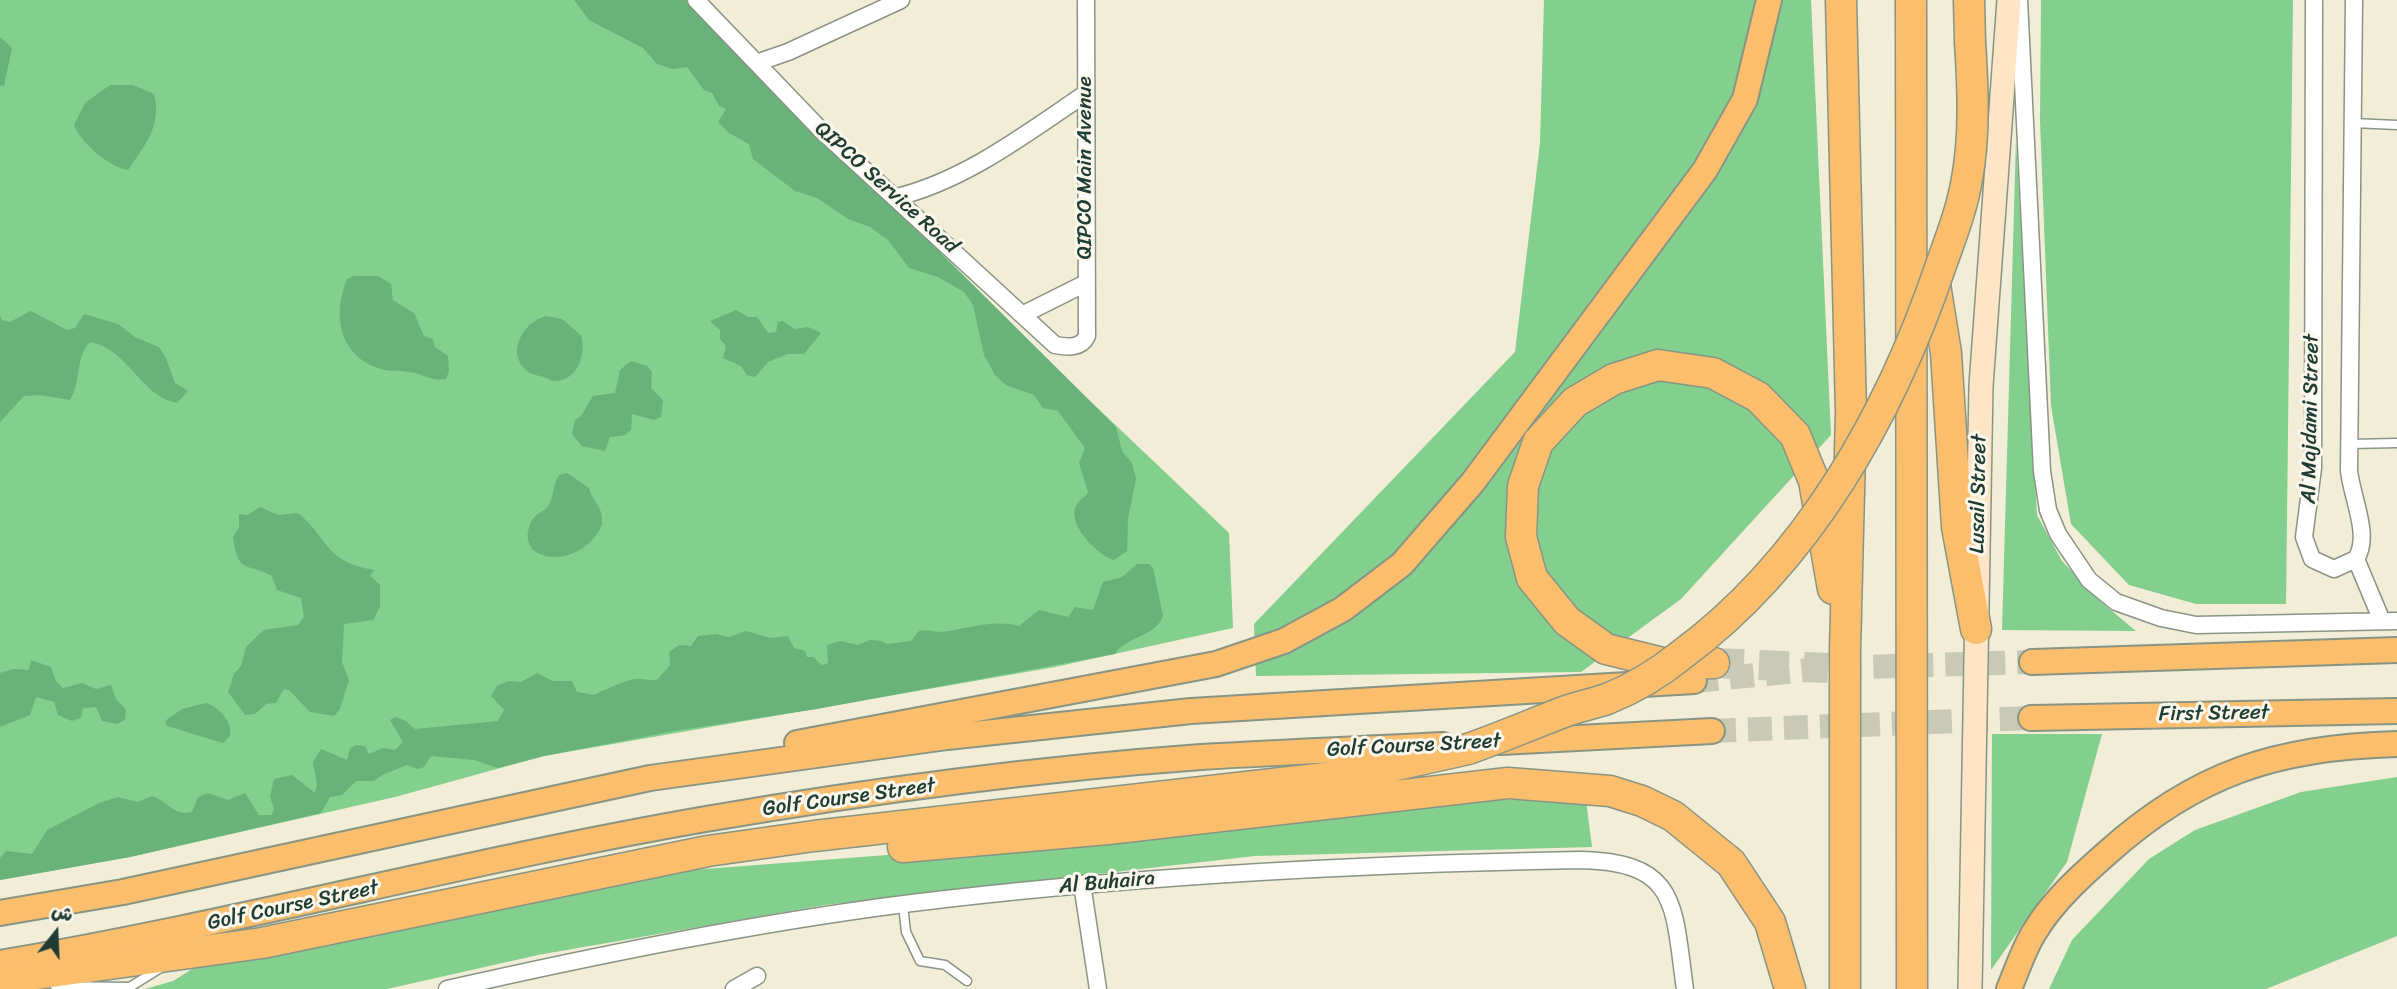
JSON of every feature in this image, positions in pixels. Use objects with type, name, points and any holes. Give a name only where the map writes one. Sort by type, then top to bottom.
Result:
[{"type":"highway","points":[[1841,0],[1851,412],[1845,651],[1845,989]]},
{"type":"highway","points":[[1911,0],[1913,989]]},
{"type":"highway","points":[[0,979],[274,940],[544,882],[708,851],[814,836],[1352,775],[1468,749],[1608,698],[1643,681],[1679,657],[1737,606],[1801,538],[1834,489],[1911,349],[1957,219],[1967,180],[1972,76],[1968,14]]},
{"type":"highway","points":[[1913,143],[1945,353],[1957,527],[1976,629]]},
{"type":"highway","points":[[1704,672],[1606,649],[1567,621],[1532,578],[1521,537],[1523,486],[1538,442],[1575,402],[1614,379],[1658,365],[1713,373],[1758,397],[1795,435],[1814,481],[1845,651]]},
{"type":"highway","points":[[708,851],[736,858],[885,848],[1108,829],[1508,783],[1584,787],[1642,801],[1673,816],[1731,863],[1770,922],[1790,989]]},
{"type":"main road","points":[[0,913],[137,889],[650,778],[839,733],[1216,664],[1284,641],[1343,609],[1402,564],[1473,482],[1705,170],[1745,99],[1769,0]]},
{"type":"main road","points":[[2032,662],[2397,650]]},
{"type":"main road","points":[[650,778],[947,737],[1191,711],[1704,672]]},
{"type":"main road","name":"First Street","points":[[2031,718],[2397,711]]},
{"type":"main road","name":"Golf Course Street","points":[[0,963],[124,942],[631,834],[940,784],[1200,757],[1712,731]]},
{"type":"main road","points":[[2009,989],[2035,931],[2055,905],[2082,874],[2168,803],[2255,763],[2325,748],[2397,744]]},
{"type":"street","name":"QIPCO Service Road","points":[[696,0],[759,62],[820,129],[1024,314]]},
{"type":"street","points":[[759,62],[798,48],[901,0]]},
{"type":"street","name":"QIPCO Main Avenue","points":[[1024,314],[1055,345],[1070,346],[1082,343],[1087,336],[1086,0]]},
{"type":"street","name":"Lusail Street","points":[[1970,989],[1981,386],[2009,0]]},
{"type":"street","points":[[2019,0],[2042,471],[2048,510],[2070,556],[2089,580],[2116,602],[2161,618],[2196,625],[2389,621],[2356,559]]},
{"type":"street","name":"Al Majdami Street","points":[[2314,0],[2313,468],[2304,537],[2307,552],[2318,564],[2342,567],[2356,559],[2364,536],[2350,485],[2354,0]]},
{"type":"street","points":[[897,197],[923,191],[1004,149],[1085,94]]},
{"type":"street","points":[[1024,314],[1086,284]]},
{"type":"street","name":"Al Buhaira","points":[[447,989],[511,982],[664,943],[903,905],[1082,884],[1330,867],[1611,861],[1637,867],[1661,886],[1676,928],[1685,989]]},
{"type":"street","points":[[1082,884],[1098,989]]},
{"type":"street","points":[[734,989],[757,976]]},
{"type":"lane","points":[[2353,123],[2397,125]]},
{"type":"lane","points":[[2350,444],[2397,443]]},
{"type":"lane","points":[[903,905],[906,932],[920,961],[945,965],[967,981]]},
{"type":"lane","points":[[42,988],[130,987],[152,976],[177,954]]},
{"type":"green space","points":[[0,0],[686,0],[1085,396],[1229,533],[1233,628],[1055,667],[544,756],[395,797],[130,857],[0,880]]},
{"type":"green space","points":[[574,0],[686,0],[1116,427],[1122,451],[1132,463],[1136,479],[1128,518],[1127,551],[1114,560],[1107,557],[1092,546],[1079,529],[1074,512],[1077,504],[1088,492],[1079,463],[1085,448],[1058,411],[1043,408],[1034,395],[1006,385],[995,375],[984,355],[973,305],[964,292],[938,277],[909,268],[889,241],[870,227],[848,219],[817,198],[795,191],[753,159],[749,144],[729,133],[718,122],[726,109],[719,106],[712,93],[704,90],[687,67],[673,69],[657,64],[643,48],[589,20]]},
{"type":"green space","points":[[1544,0],[1811,0],[1831,435],[1681,599],[1581,672],[1256,676],[1254,624],[1515,352],[1540,143]]},
{"type":"green space","points":[[2041,0],[2293,0],[2286,604],[2196,604],[2129,585],[2071,524],[2051,406],[2040,121]]},
{"type":"green space","points":[[0,37],[12,48],[4,86],[0,85]]},
{"type":"green space","points":[[110,85],[133,85],[154,94],[154,126],[128,170],[113,165],[96,153],[82,139],[74,125],[85,103]]},
{"type":"green space","points":[[2016,140],[2037,515],[2062,561],[2101,602],[2136,631],[2002,630]]},
{"type":"green space","points":[[354,276],[378,276],[391,284],[393,300],[414,313],[424,336],[433,339],[435,347],[448,356],[449,371],[446,379],[381,369],[356,355],[348,345],[340,320],[342,293],[347,279]]},
{"type":"green space","points":[[736,310],[748,317],[757,317],[768,333],[776,332],[778,322],[783,321],[794,329],[808,327],[821,333],[804,354],[788,354],[768,362],[755,377],[747,375],[741,366],[723,358],[726,346],[720,339],[720,330],[710,321]]},
{"type":"green space","points":[[31,311],[67,330],[75,328],[84,314],[118,324],[135,337],[159,347],[175,383],[188,391],[177,403],[164,399],[153,392],[115,354],[91,342],[80,360],[74,393],[70,400],[40,395],[24,396],[0,422],[0,315],[2,320],[10,322]]},
{"type":"green space","points":[[546,316],[562,319],[581,335],[581,359],[568,378],[552,381],[530,373],[517,356],[517,347],[524,331]]},
{"type":"green space","points":[[631,361],[647,366],[652,372],[651,388],[663,400],[661,417],[654,420],[632,414],[631,430],[625,435],[610,437],[605,451],[582,446],[572,434],[575,420],[581,416],[593,396],[615,393],[620,370]]},
{"type":"green space","points":[[567,473],[589,488],[600,509],[602,524],[593,539],[580,550],[565,556],[539,554],[531,546],[528,535],[532,520],[548,506],[559,475]]},
{"type":"green space","points":[[260,507],[278,515],[298,513],[336,555],[358,566],[374,570],[370,576],[380,585],[380,607],[373,620],[344,624],[342,662],[349,680],[340,709],[334,716],[310,712],[289,690],[284,689],[276,703],[266,704],[255,714],[245,715],[228,692],[234,674],[241,666],[246,647],[264,630],[298,625],[304,617],[301,598],[277,590],[272,576],[245,566],[238,558],[233,537],[239,528],[239,514],[248,515]]},
{"type":"green space","points":[[1137,564],[1149,564],[1153,568],[1163,616],[1148,633],[1126,643],[1115,654],[817,709],[674,731],[544,756],[498,768],[474,760],[431,756],[424,767],[418,769],[407,765],[374,781],[356,781],[342,795],[330,797],[321,813],[130,857],[0,880],[0,858],[6,851],[32,854],[47,830],[99,803],[118,797],[138,802],[152,796],[185,813],[192,812],[198,797],[208,793],[228,800],[245,793],[259,815],[272,815],[274,809],[270,797],[274,779],[292,775],[315,793],[317,784],[313,762],[321,749],[347,760],[350,748],[356,745],[365,746],[369,754],[383,748],[395,750],[403,742],[390,720],[395,717],[406,721],[415,729],[498,721],[504,710],[491,696],[497,686],[509,681],[521,682],[537,673],[553,681],[572,681],[577,692],[594,695],[632,680],[658,679],[670,665],[669,652],[679,645],[691,646],[698,636],[716,634],[729,637],[746,631],[770,638],[788,636],[794,648],[805,651],[807,657],[813,657],[822,665],[828,663],[827,645],[840,641],[858,645],[870,640],[887,644],[911,641],[922,630],[941,632],[1000,624],[1019,626],[1039,610],[1068,617],[1075,607],[1093,610],[1103,582],[1122,577]]},
{"type":"green space","points":[[31,660],[51,667],[56,681],[63,688],[82,683],[96,689],[111,685],[116,699],[126,710],[125,720],[117,724],[102,721],[96,707],[83,708],[81,718],[72,721],[58,715],[54,702],[36,697],[30,715],[0,727],[0,673],[13,669],[29,670]]},
{"type":"green space","points":[[206,703],[227,720],[230,736],[223,743],[167,726],[165,721],[182,709]]},
{"type":"green space","points":[[1992,734],[2102,734],[2067,862],[1991,970]]},
{"type":"green space","points":[[2397,777],[2397,936],[2266,989],[2049,989],[2072,940],[2149,859],[2195,830],[2301,792]]},
{"type":"green space","points":[[1442,800],[1586,800],[1592,847],[1255,856],[825,905],[538,955],[387,989],[145,989],[173,981],[200,964],[559,888],[692,870],[965,849]]},
{"type":"tunnel","points":[[1694,681],[1828,668],[2032,662]]},
{"type":"tunnel","points":[[1714,663],[1828,668]]},
{"type":"tunnel","points":[[1712,731],[2031,718]]}]
